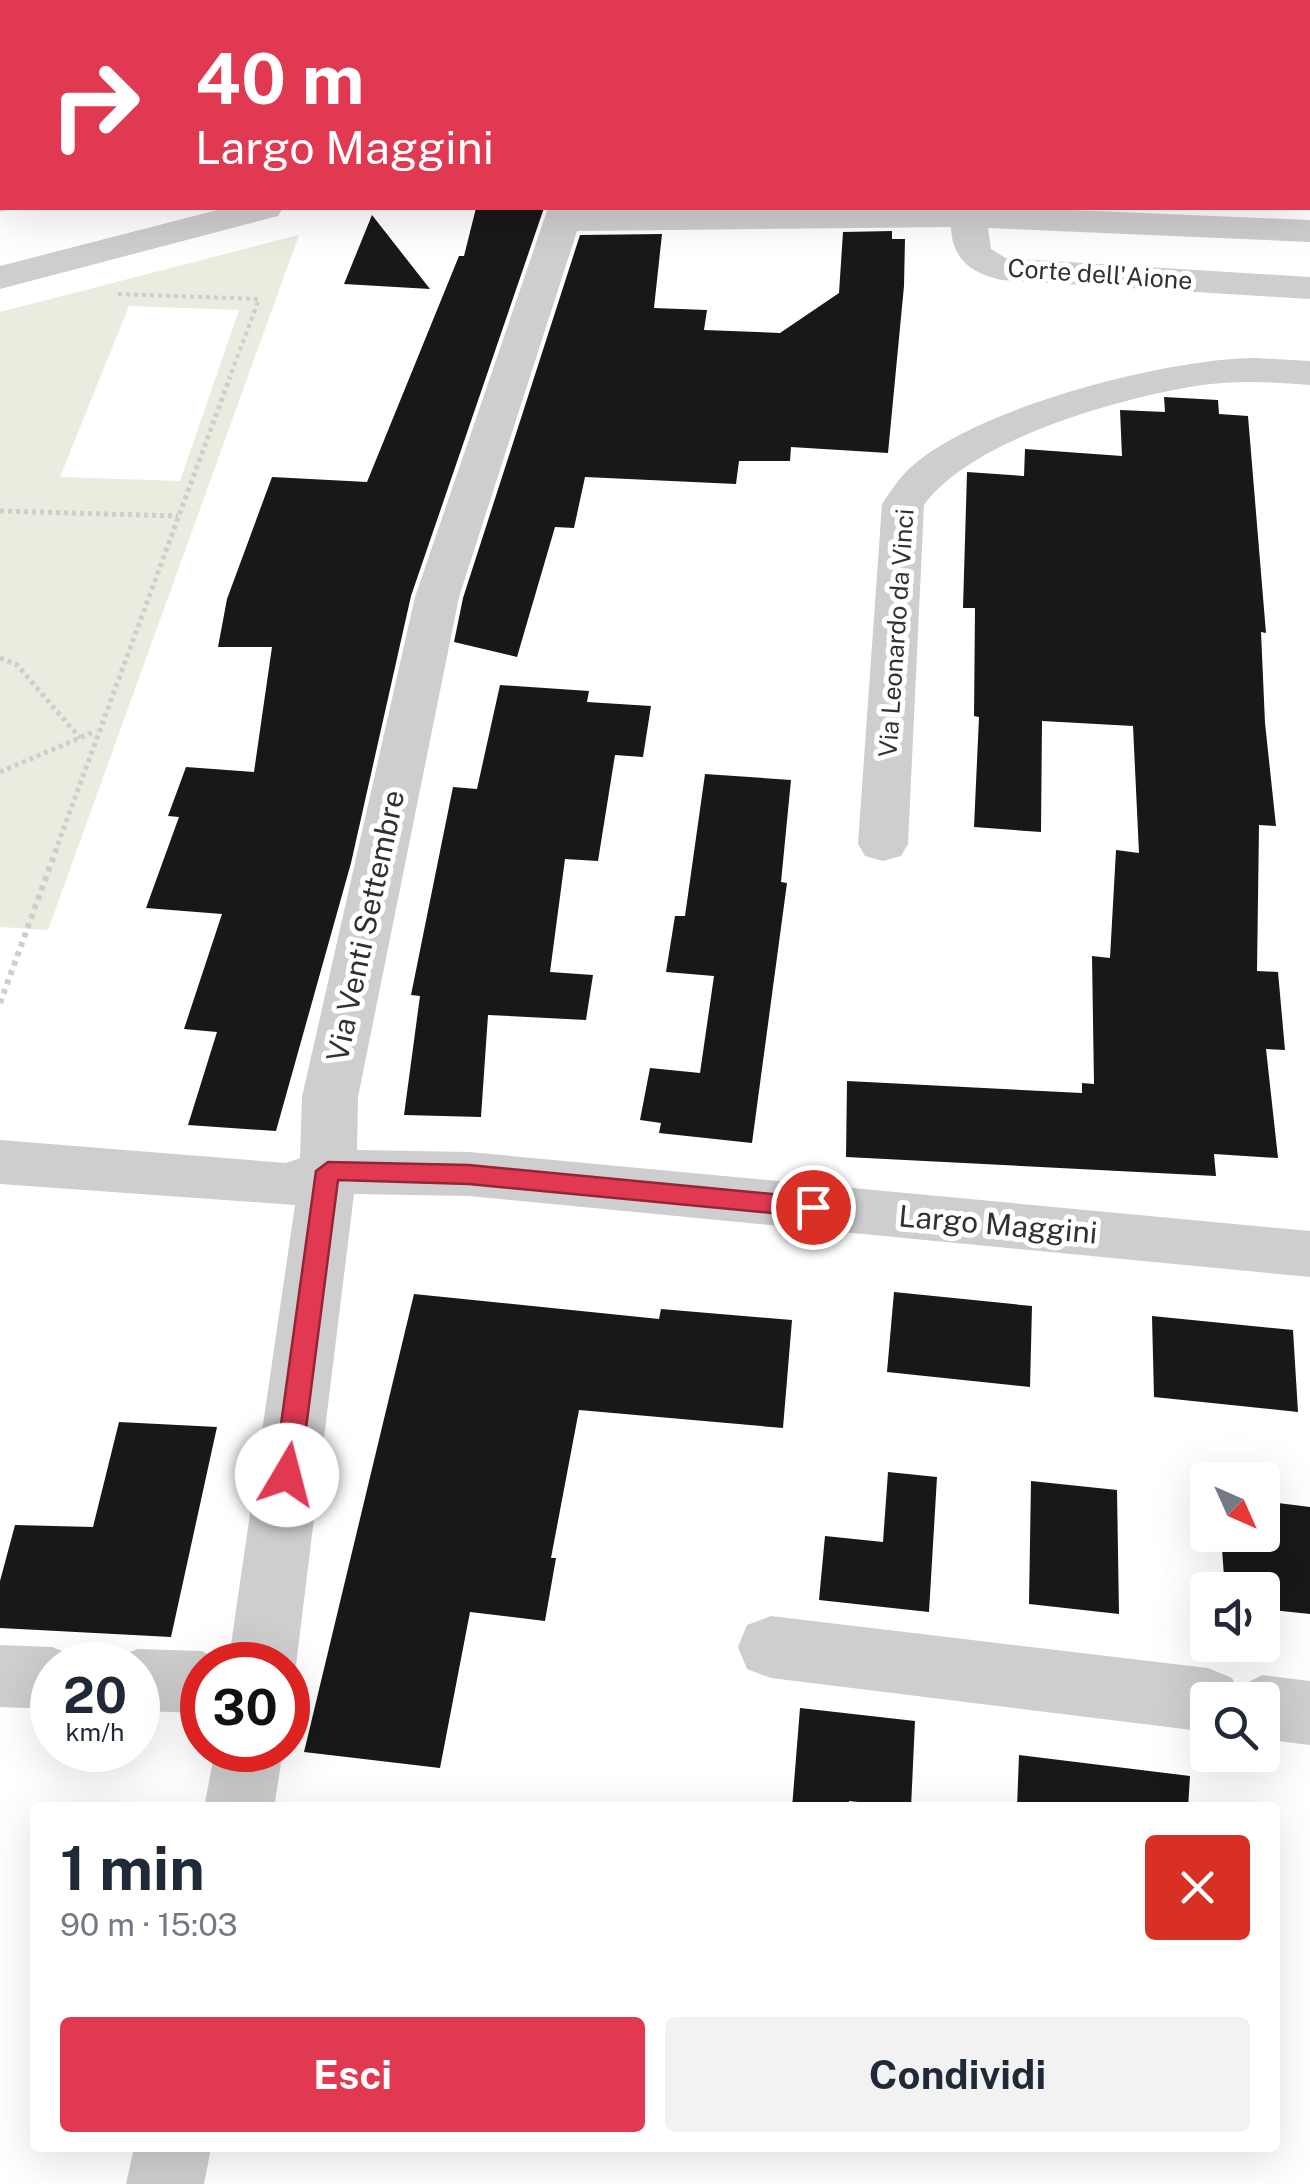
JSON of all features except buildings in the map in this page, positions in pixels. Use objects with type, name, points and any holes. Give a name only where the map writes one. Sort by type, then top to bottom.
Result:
[{"type":"street","points":[[0,278],[258,210]]},
{"type":"street","points":[[564,214],[970,216]]},
{"type":"street","name":"Via Venti Settembre","points":[[265,1642],[328,1171],[330,1098],[423,648],[564,214]]},
{"type":"street","name":"Corte dell'Aione","points":[[1310,231],[970,216],[968,244],[972,253],[1000,269],[1310,288]]},
{"type":"street","name":"Via Leonardo da Vinci","points":[[882,844],[903,504],[917,480],[939,462],[996,436],[1133,388],[1224,370],[1310,372]]},
{"type":"street","name":"Largo Maggini","points":[[0,1162],[287,1185],[328,1171],[469,1174],[1310,1254]]},
{"type":"street","points":[[771,1648],[1190,1698]]},
{"type":"street","points":[[0,1676],[30,1677]]},
{"type":"street","points":[[1280,1709],[1310,1712]]},
{"type":"street","points":[[240,1802],[245,1772]]},
{"type":"street","points":[[165,2184],[172,2152]]},
{"type":"path","points":[[0,1003],[97,731],[259,300],[114,294]]},
{"type":"path","points":[[0,511],[178,516]]},
{"type":"path","points":[[0,658],[17,665],[80,738]]},
{"type":"path","points":[[0,772],[97,731]]},
{"type":"shaded area","points":[[299,235],[48,930],[0,927],[0,312]],"holes":[[[129,306],[239,310],[180,481],[60,477]]]},
{"type":"route","points":[[287,1475],[328,1171],[372,1168],[469,1174],[813,1207]]}]
